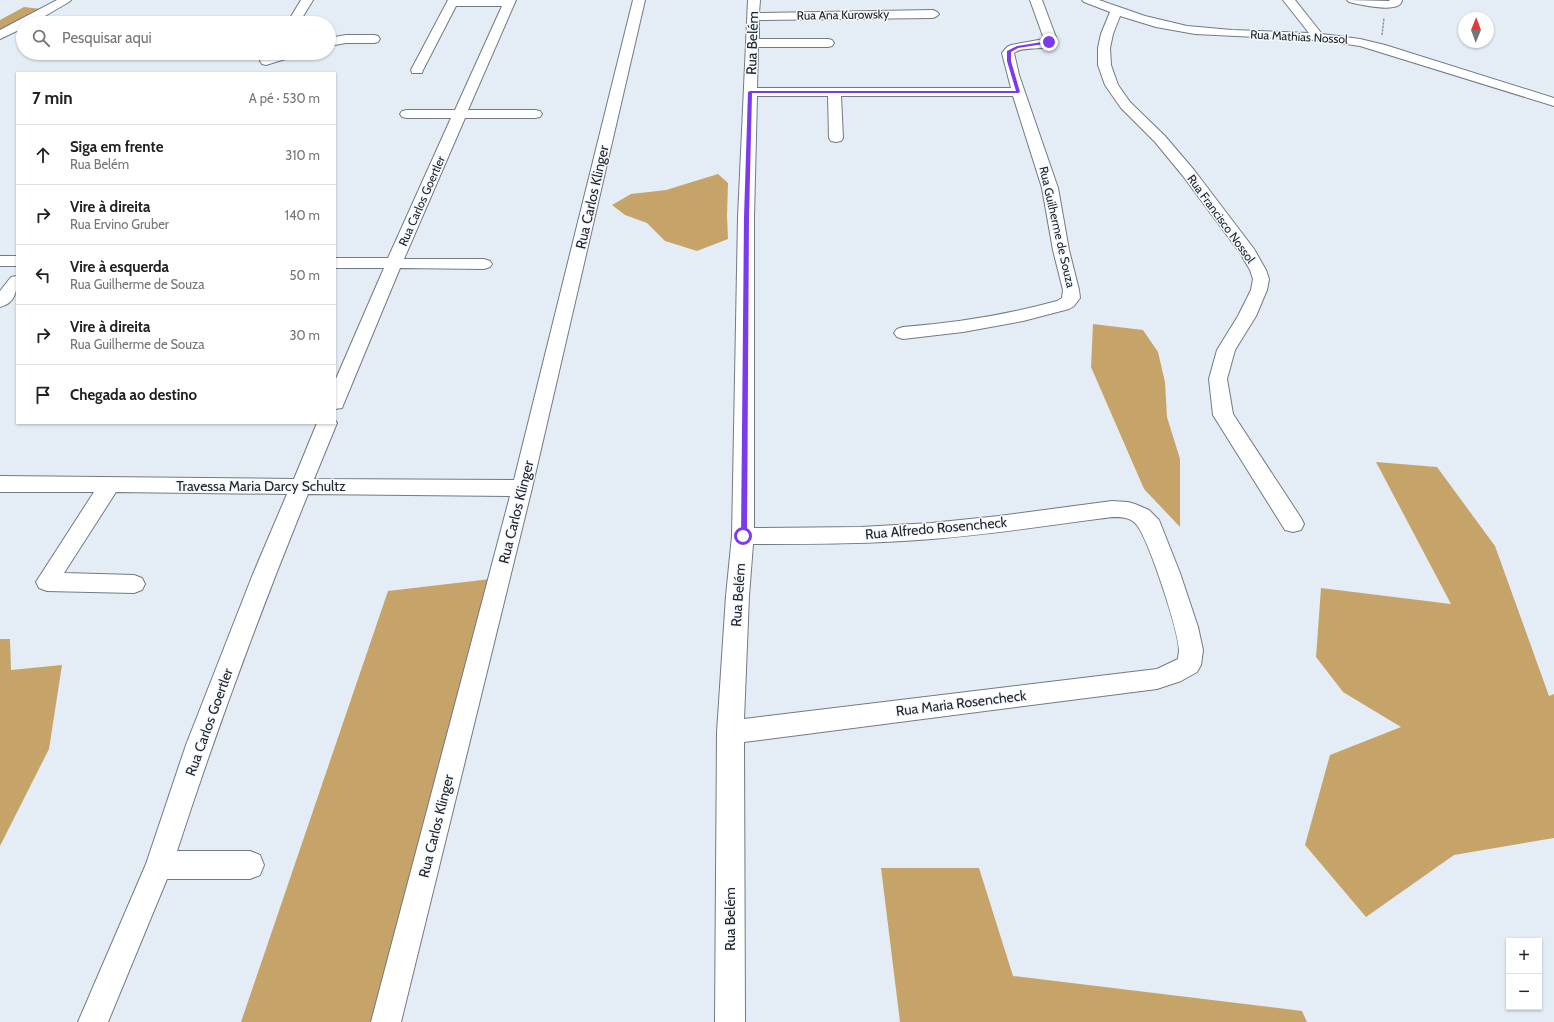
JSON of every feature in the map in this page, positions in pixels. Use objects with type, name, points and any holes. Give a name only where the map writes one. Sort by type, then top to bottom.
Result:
[{"type":"street","points":[[36,16],[65,0]]},
{"type":"street","points":[[297,16],[307,0]]},
{"type":"street","name":"Rua Carlos Klinger","points":[[386,1022],[522,488],[638,0]]},
{"type":"street","name":"Rua Guilherme de Souza","points":[[903,333],[946,330],[985,324],[1063,305],[1071,298],[1071,290],[1061,250],[1050,188],[1009,61],[1009,51],[1017,47],[1044,44],[1051,40],[1036,0]]},
{"type":"street","points":[[1289,0],[1318,36]]},
{"type":"street","points":[[1353,0],[1385,5],[1394,5],[1396,0]]},
{"type":"street","points":[[417,70],[453,2],[510,1]]},
{"type":"street","name":"Rua Carlos Goertler","points":[[336,401],[394,263],[510,1]]},
{"type":"street","name":"Rua Mathias Nossol","points":[[1093,1],[1117,11],[1153,22],[1204,31],[1318,36],[1353,40],[1554,102]]},
{"type":"street","name":"Rua Ana Kurowsky","points":[[753,8],[932,14]]},
{"type":"street","name":"Rua Belém","points":[[730,1022],[730,732],[738,581],[743,536],[746,217],[753,8]]},
{"type":"street","name":"Rua Francisco Nossol","points":[[1117,11],[1108,28],[1103,45],[1105,66],[1110,84],[1123,102],[1168,148],[1248,252],[1258,270],[1260,279],[1259,290],[1248,316],[1226,350],[1218,379],[1223,415],[1293,524]]},
{"type":"street","points":[[0,35],[16,27]]},
{"type":"street","points":[[336,41],[346,39],[374,39]]},
{"type":"street","points":[[752,43],[828,43]]},
{"type":"street","points":[[259,72],[267,60]]},
{"type":"street","points":[[750,92],[1018,92]]},
{"type":"street","points":[[834,92],[836,138]]},
{"type":"street","points":[[407,114],[535,114]]},
{"type":"street","points":[[0,261],[16,261]]},
{"type":"street","points":[[336,263],[484,264]]},
{"type":"street","points":[[0,302],[16,282]]},
{"type":"street","name":"Rua Carlos Goertler","points":[[93,1022],[159,865],[199,745],[264,574],[327,424]]},
{"type":"street","name":"Travessa Maria Darcy Schultz","points":[[0,484],[522,488]]},
{"type":"street","points":[[110,485],[47,582],[134,584]]},
{"type":"street","name":"Rua Alfredo Rosencheck","points":[[743,536],[833,536],[932,531],[991,525],[1112,509],[1128,510],[1142,516],[1151,526],[1186,627],[1191,650],[1189,665]]},
{"type":"street","name":"Rua Maria Rosencheck","points":[[730,732],[1157,679],[1173,674],[1189,665]]},
{"type":"street","points":[[159,865],[250,865]]},
{"type":"path","points":[[1381,48],[1385,5]]},
{"type":"shaded area","points":[[24,7],[50,10],[38,16],[16,16],[16,27],[0,35],[0,20]]},
{"type":"shaded area","points":[[718,174],[728,183],[728,239],[697,251],[665,241],[647,223],[625,215],[612,205],[631,194],[666,190]]},
{"type":"shaded area","points":[[1093,324],[1143,330],[1158,352],[1165,382],[1167,417],[1180,459],[1180,527],[1144,489],[1091,367]]},
{"type":"shaded area","points":[[1376,462],[1437,467],[1495,546],[1549,696],[1554,694],[1554,838],[1454,855],[1366,917],[1305,845],[1330,755],[1401,727],[1343,692],[1316,657],[1321,588],[1451,604]]},
{"type":"shaded area","points":[[499,578],[386,1022],[241,1022],[388,591]]},
{"type":"shaded area","points":[[0,639],[10,639],[11,670],[62,665],[49,749],[0,846]]},
{"type":"shaded area","points":[[881,868],[979,868],[1013,976],[1302,1011],[1307,1022],[900,1022]]},
{"type":"route","points":[[743,536],[746,217],[750,92],[1018,92],[1009,61],[1009,51],[1017,47],[1044,44],[1049,42]]}]
